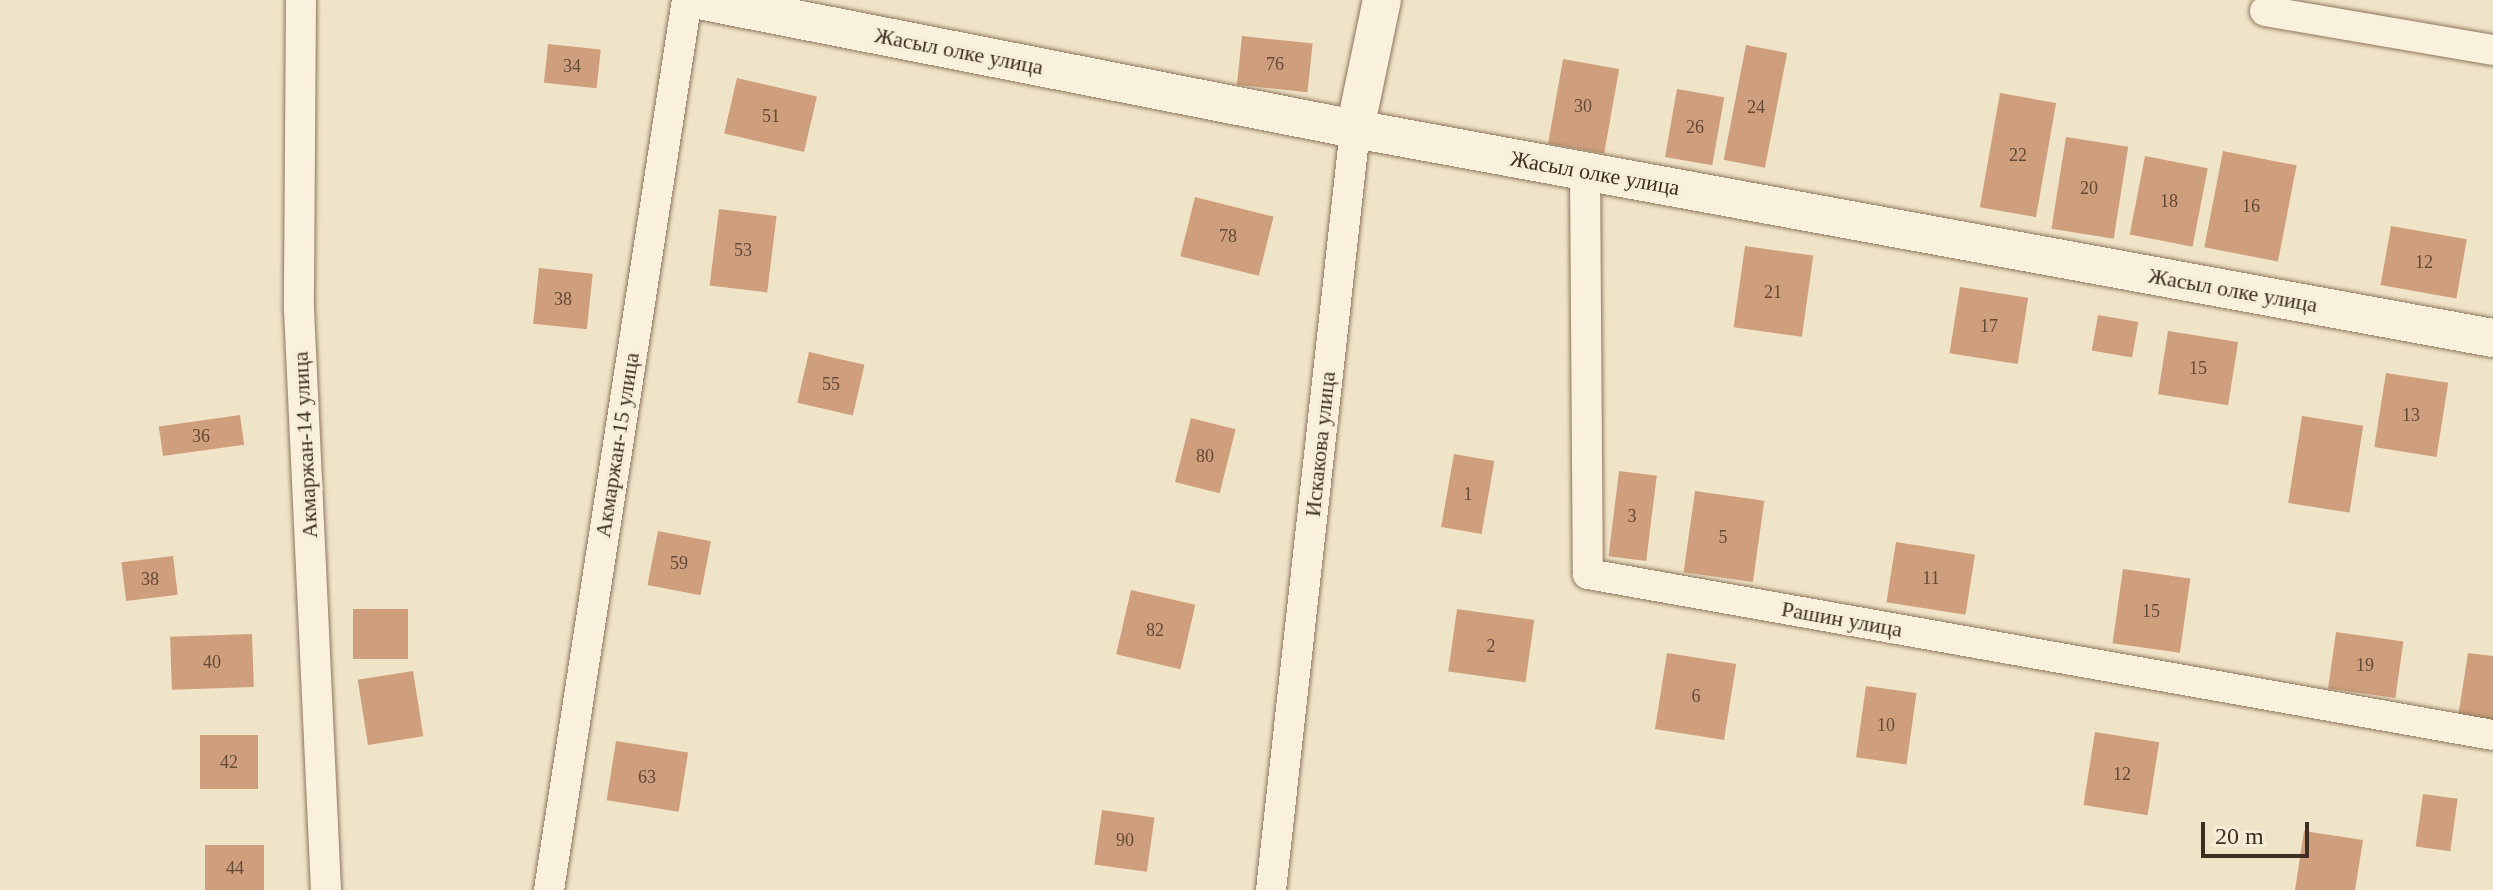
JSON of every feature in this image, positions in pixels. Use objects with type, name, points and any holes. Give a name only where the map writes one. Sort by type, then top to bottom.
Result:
[{"type":"street","name":"Акмаржан-14 улица","points":[[301,0],[299,309],[326,890]]},
{"type":"street","name":"Акмаржан-15 улица","points":[[549,890],[687,0]]},
{"type":"street","name":"Жасыл олке улица","points":[[699,0],[1355,129],[2493,338]]},
{"type":"street","name":"Искакова улица","points":[[1271,890],[1355,129],[1382,0]]},
{"type":"street","points":[[2265,11],[2493,50]]},
{"type":"street","name":"Рашин улица","points":[[1585,171],[1588,574],[2493,735]]},
{"type":"building","points":[[1242,36],[1313,43],[1307,92],[1237,85]]},
{"type":"building","points":[[548,44],[601,50],[597,88],[544,83]]},
{"type":"building","points":[[1746,45],[1787,53],[1765,168],[1724,160]]},
{"type":"building","points":[[1563,59],[1619,69],[1604,154],[1548,144]]},
{"type":"building","points":[[737,78],[817,96],[804,152],[724,134]]},
{"type":"building","points":[[1677,89],[1724,97],[1712,165],[1665,157]]},
{"type":"building","points":[[2000,93],[2056,103],[2036,217],[1980,207]]},
{"type":"building","points":[[2066,137],[2128,147],[2114,239],[2051,229]]},
{"type":"building","points":[[2223,151],[2297,165],[2278,262],[2204,247]]},
{"type":"building","points":[[2145,156],[2208,168],[2193,247],[2130,235]]},
{"type":"building","points":[[1195,197],[1274,217],[1259,276],[1180,256]]},
{"type":"building","points":[[719,209],[777,216],[767,292],[710,285]]},
{"type":"building","points":[[2391,226],[2467,239],[2456,298],[2381,285]]},
{"type":"building","points":[[1745,246],[1813,256],[1802,337],[1734,327]]},
{"type":"building","points":[[539,268],[593,274],[587,329],[533,324]]},
{"type":"building","points":[[1960,287],[2028,298],[2018,364],[1950,353]]},
{"type":"building","points":[[2098,315],[2138,322],[2132,358],[2092,350]]},
{"type":"building","points":[[2168,331],[2238,342],[2228,405],[2158,394]]},
{"type":"building","points":[[809,352],[865,365],[853,415],[797,403]]},
{"type":"building","points":[[2386,373],[2448,383],[2436,457],[2374,447]]},
{"type":"building","points":[[240,415],[244,445],[163,456],[159,426]]},
{"type":"building","points":[[2302,416],[2363,426],[2349,513],[2288,503]]},
{"type":"building","points":[[1191,418],[1236,429],[1220,493],[1175,482]]},
{"type":"building","points":[[1454,454],[1494,461],[1482,534],[1441,527]]},
{"type":"building","points":[[1619,471],[1657,476],[1646,561],[1609,556]]},
{"type":"building","points":[[1695,491],[1764,501],[1753,582],[1684,572]]},
{"type":"building","points":[[658,531],[711,541],[701,595],[648,585]]},
{"type":"building","points":[[1896,542],[1975,555],[1965,615],[1886,602]]},
{"type":"building","points":[[173,556],[178,595],[126,601],[121,562]]},
{"type":"building","points":[[2123,569],[2190,578],[2180,653],[2113,643]]},
{"type":"building","points":[[1131,590],[1195,605],[1180,669],[1116,654]]},
{"type":"building","points":[[353,609],[408,609],[408,659],[353,659]]},
{"type":"building","points":[[1457,609],[1534,620],[1525,682],[1448,671]]},
{"type":"building","points":[[2336,632],[2403,641],[2395,698],[2328,688]]},
{"type":"building","points":[[252,634],[254,687],[172,690],[170,637]]},
{"type":"building","points":[[1667,653],[1736,664],[1724,740],[1655,729]]},
{"type":"building","points":[[2468,653],[2493,656],[2493,722],[2458,717]]},
{"type":"building","points":[[413,671],[423,736],[368,745],[358,680]]},
{"type":"building","points":[[1866,686],[1917,693],[1906,764],[1856,757]]},
{"type":"building","points":[[2095,732],[2159,742],[2148,815],[2083,805]]},
{"type":"building","points":[[200,735],[258,735],[258,789],[200,789]]},
{"type":"building","points":[[616,741],[688,752],[679,812],[607,800]]},
{"type":"building","points":[[2423,794],[2458,799],[2450,851],[2416,846]]},
{"type":"building","points":[[1102,810],[1154,817],[1147,872],[1094,864]]},
{"type":"building","points":[[2304,831],[2363,840],[2355,890],[2295,890]]},
{"type":"building","points":[[205,845],[264,845],[264,890],[205,890]]}]
